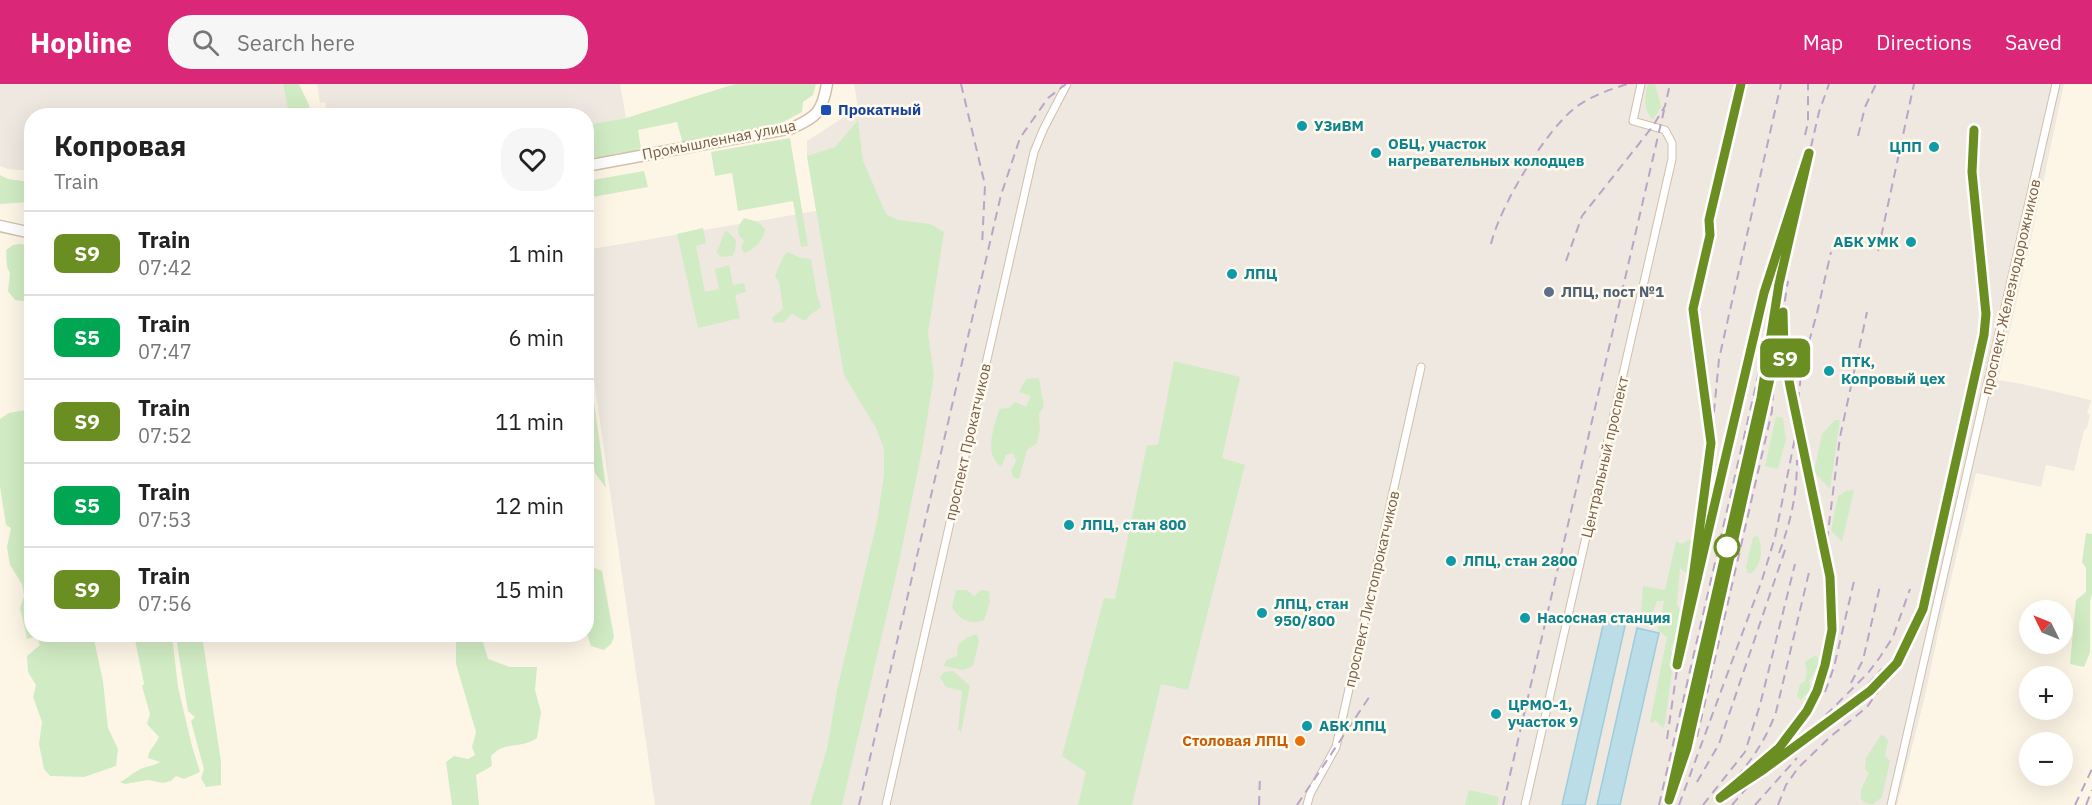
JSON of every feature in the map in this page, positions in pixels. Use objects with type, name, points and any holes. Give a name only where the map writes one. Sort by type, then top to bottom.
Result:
[{"type":"street","name":"Промышленная улица","points":[[594,165],[792,128],[813,119],[824,102],[827,84]]},
{"type":"street","name":"проспект Прокатчиков","points":[[886,805],[1034,152],[1067,84]]},
{"type":"street","name":"Центральный проспект","points":[[1525,805],[1672,159],[1672,143],[1665,130],[1633,121],[1641,84]]},
{"type":"street","name":"проспект Железнодорожников","points":[[1891,805],[2056,84]]},
{"type":"street","points":[[0,226],[24,231]]},
{"type":"street","name":"проспект Листопрокатчиков","points":[[1307,805],[1310,794],[1336,747],[1422,367]]},
{"type":"shaded area","points":[[0,84],[283,84],[288,108],[24,108],[24,170],[0,166]]},
{"type":"shaded area","points":[[317,84],[620,84],[626,118],[594,124],[594,108],[326,108],[325,102],[320,103]]},
{"type":"shaded area","points":[[854,84],[2064,84],[1998,380],[2091,400],[2087,414],[2090,415],[2087,428],[2084,430],[2074,471],[2046,465],[2041,487],[1976,473],[1925,696],[1897,805],[655,805],[594,380],[594,249],[816,211],[807,156],[807,141],[858,108]]},
{"type":"green space","points":[[283,84],[299,84],[310,108],[288,108]]},
{"type":"green space","points":[[735,84],[816,84],[813,95],[803,102],[802,112],[774,127],[683,144],[677,122],[638,130],[641,148],[632,152],[613,154],[608,157],[594,157],[594,124],[626,118]]},
{"type":"green space","points":[[1648,84],[1655,84],[1661,107],[1653,120],[1647,112],[1645,103]]},
{"type":"green space","points":[[858,120],[863,161],[886,214],[898,220],[930,224],[944,232],[928,333],[934,375],[922,450],[898,567],[842,805],[810,805],[827,749],[837,690],[877,521],[884,475],[884,449],[876,428],[844,375],[807,156],[835,147]]},
{"type":"green space","points":[[790,138],[808,246],[801,247],[793,201],[738,211],[732,173],[715,176],[711,152]]},
{"type":"green space","points":[[644,171],[648,187],[594,197],[594,180]]},
{"type":"green space","points":[[0,175],[8,179],[24,181],[24,202],[0,204]]},
{"type":"green space","points":[[744,218],[758,222],[765,229],[758,244],[744,253],[741,247],[744,240],[739,236],[738,231]]},
{"type":"green space","points":[[703,228],[706,243],[696,246],[705,292],[719,289],[715,269],[729,265],[733,285],[744,283],[746,292],[735,295],[740,318],[698,328],[677,234]]},
{"type":"green space","points":[[726,230],[736,240],[735,251],[732,256],[721,257],[716,252]]},
{"type":"green space","points":[[13,245],[24,245],[23,301],[15,300],[8,291],[10,273],[7,267],[6,250]]},
{"type":"green space","points":[[788,252],[801,258],[811,259],[821,307],[805,321],[792,314],[784,322],[774,323],[772,318],[783,309],[779,282],[775,276],[783,257]]},
{"type":"green space","points":[[1174,361],[1240,377],[1222,458],[1245,465],[1188,690],[1161,684],[1132,805],[1078,805],[1086,772],[1062,756],[1104,598],[1115,599],[1147,445],[1158,445]]},
{"type":"green space","points":[[1039,378],[1044,406],[1039,414],[1040,429],[1037,443],[1027,450],[1019,479],[1013,477],[1011,471],[1016,461],[1013,453],[1006,455],[1001,467],[992,455],[991,440],[999,409],[1009,408],[1015,402],[1026,407],[1031,396],[1019,392],[1026,379]]},
{"type":"green space","points":[[594,402],[606,488],[595,473],[594,466]]},
{"type":"green space","points":[[24,410],[24,596],[22,584],[10,565],[7,547],[11,528],[6,525],[0,486],[0,419],[9,413]]},
{"type":"green space","points":[[1776,416],[1783,418],[1786,439],[1778,469],[1765,466]]},
{"type":"green space","points":[[1835,420],[1840,420],[1830,489],[1814,472],[1822,434]]},
{"type":"green space","points":[[1854,490],[1842,542],[1831,530],[1838,496],[1846,491]]},
{"type":"green space","points":[[2086,533],[2092,534],[2090,653],[2084,667],[2070,664],[2071,654],[2073,654],[2076,600],[2086,592],[2086,568],[2082,562]]},
{"type":"green space","points":[[1758,536],[1761,546],[1760,561],[1752,573],[1748,573],[1746,567],[1753,537]]},
{"type":"green space","points":[[1693,540],[1690,576],[1680,568],[1677,604],[1680,610],[1676,641],[1672,644],[1671,651],[1674,656],[1663,728],[1655,720],[1653,723],[1650,722],[1667,637],[1658,630],[1664,601],[1657,601],[1647,626],[1640,625],[1643,586],[1665,590],[1676,541],[1682,544]]},
{"type":"green space","points":[[594,568],[602,571],[614,637],[611,644],[604,650],[591,646],[590,642],[594,642]]},
{"type":"green space","points":[[956,590],[967,590],[974,596],[981,590],[989,591],[990,601],[984,620],[970,622],[958,615],[952,607]]},
{"type":"green space","points":[[24,596],[24,626],[20,608]]},
{"type":"green space","points":[[977,634],[979,642],[973,666],[963,670],[944,666],[946,660],[957,656],[958,645],[968,637]]},
{"type":"green space","points":[[39,642],[95,642],[103,681],[108,728],[118,749],[116,766],[84,777],[50,776],[44,769],[39,744],[42,722],[33,697],[36,685],[28,672],[27,656],[40,645]]},
{"type":"green space","points":[[135,642],[173,642],[178,687],[200,772],[184,779],[176,776],[171,781],[163,783],[148,780],[125,784],[120,782],[140,769],[160,762],[148,758],[149,752],[159,737],[147,724],[150,714],[142,686],[144,684]]},
{"type":"green space","points":[[177,642],[203,642],[221,762],[221,785],[206,787],[201,778],[204,769],[191,721],[195,717],[188,711]]},
{"type":"green space","points":[[456,642],[483,642],[488,659],[510,667],[537,667],[535,690],[541,712],[537,738],[524,744],[507,746],[491,756],[492,766],[476,775],[479,805],[452,805],[446,762],[454,756],[468,759],[475,755],[472,747],[476,732],[456,664]]},
{"type":"green space","points":[[1814,656],[1818,657],[1818,666],[1809,681],[1811,690],[1801,700],[1797,696],[1800,684],[1805,681],[1807,672],[1805,662]]},
{"type":"green space","points":[[953,671],[970,686],[961,732],[958,729],[962,691],[946,687],[940,677],[944,672]]},
{"type":"green space","points":[[1881,735],[1888,741],[1885,756],[1890,761],[1882,797],[1873,804],[1863,801],[1861,793],[1869,773],[1865,769],[1866,758]]},
{"type":"green space","points":[[1469,790],[1499,797],[1497,805],[1465,805]]},
{"type":"water","points":[[1604,621],[1625,626],[1585,805],[1562,805]]},
{"type":"water","points":[[1637,628],[1659,633],[1620,805],[1597,805]]},
{"type":"railway","points":[[961,84],[985,185],[982,246]]},
{"type":"railway","points":[[859,805],[1001,195],[1020,138],[1048,98],[1066,84]]},
{"type":"railway","points":[[1491,244],[1514,190],[1551,133],[1582,103],[1627,84]]},
{"type":"railway","points":[[1566,261],[1582,216],[1653,126],[1665,106],[1670,84]]},
{"type":"railway","points":[[1708,422],[1693,309],[1710,235],[1709,220],[1741,84]]},
{"type":"railway","points":[[1667,739],[1683,628],[1693,578],[1711,443],[1719,359],[1781,84]]},
{"type":"railway","points":[[1805,135],[1808,123],[1808,84]]},
{"type":"railway","points":[[1659,805],[1819,112],[1829,84]]},
{"type":"railway","points":[[1858,136],[1865,107],[1876,84]]},
{"type":"railway","points":[[1878,251],[1914,84]]},
{"type":"railway","points":[[1503,805],[1665,106]]},
{"type":"railway","points":[[1778,805],[1786,785],[1798,768],[1830,737],[1867,707],[1894,669],[1923,609],[1984,335],[1986,313],[1972,172],[1974,130]]},
{"type":"railway","points":[[1704,551],[1764,293],[1779,252]]},
{"type":"railway","points":[[1798,401],[1802,367],[1831,252]]},
{"type":"railway","points":[[1779,748],[1807,711],[1817,691],[1832,630],[1830,577],[1784,352],[1783,312],[1788,281]]},
{"type":"railway","points":[[1827,540],[1840,437],[1867,312]]},
{"type":"railway","points":[[1697,737],[1772,411],[1778,337]]},
{"type":"railway","points":[[1679,805],[1762,580],[1775,537],[1797,428]]},
{"type":"railway","points":[[1779,553],[1792,508],[1797,460]]},
{"type":"railway","points":[[1697,782],[1719,744],[1786,547]]},
{"type":"railway","points":[[1703,805],[1745,752],[1760,705],[1795,564]]},
{"type":"railway","points":[[1737,777],[1760,746],[1776,712],[1810,568]]},
{"type":"railway","points":[[1825,692],[1834,667],[1855,577]]},
{"type":"railway","points":[[1851,683],[1863,660],[1880,586]]},
{"type":"railway","points":[[1720,798],[1763,770],[1802,739],[1868,673],[1893,637],[1910,589]]},
{"type":"railway","points":[[1848,706],[1882,669]]},
{"type":"railway","points":[[1297,805],[1372,693]]},
{"type":"railway","points":[[1669,800],[1687,749],[1693,723]]},
{"type":"railway","points":[[1755,805],[1797,758]]},
{"type":"railway","points":[[2075,805],[2092,769]]},
{"type":"railway","points":[[1259,805],[1260,776]]},
{"type":"railway","points":[[1732,805],[1752,782]]},
{"type":"railway","points":[[2086,805],[2092,790]]},
{"type":"train","name":"S9","points":[[1741,84],[1709,220],[1710,235],[1693,309],[1711,443],[1693,578],[1677,665],[1764,293],[1809,153],[1779,284],[1761,398],[1669,800],[1687,748],[1783,312],[1784,352],[1790,386],[1830,577],[1833,605],[1832,630],[1817,691],[1807,711],[1779,748],[1720,798],[1763,770],[1870,691],[1897,663],[1915,628],[1923,609],[1984,335],[1986,314],[1972,172],[1974,130]]},
{"type":"place","name":"Прокатный","points":[[826,110]]},
{"type":"place","name":"УЗиВМ","points":[[1302,126]]},
{"type":"place","name":"ЦПП","points":[[1934,147]]},
{"type":"place","name":"ОБЦ, участок нагревательных колодцев","points":[[1376,153]]},
{"type":"place","name":"АБК УМК","points":[[1911,242]]},
{"type":"place","name":"ЛПЦ","points":[[1232,274]]},
{"type":"place","name":"ЛПЦ, пост №1","points":[[1549,292]]},
{"type":"place","name":"ПТК, Копровый цех","points":[[1829,371]]},
{"type":"place","name":"ЛПЦ, стан 800","points":[[1069,525]]},
{"type":"place","name":"ЛПЦ, стан 2800","points":[[1451,561]]},
{"type":"place","name":"ЛПЦ, стан 950/800","points":[[1262,613]]},
{"type":"place","name":"Насосная станция","points":[[1525,618]]},
{"type":"place","name":"ЦРМО-1, участок 9","points":[[1496,714]]},
{"type":"place","name":"АБК ЛПЦ","points":[[1307,726]]},
{"type":"place","name":"Столовая ЛПЦ","points":[[1300,741]]}]
